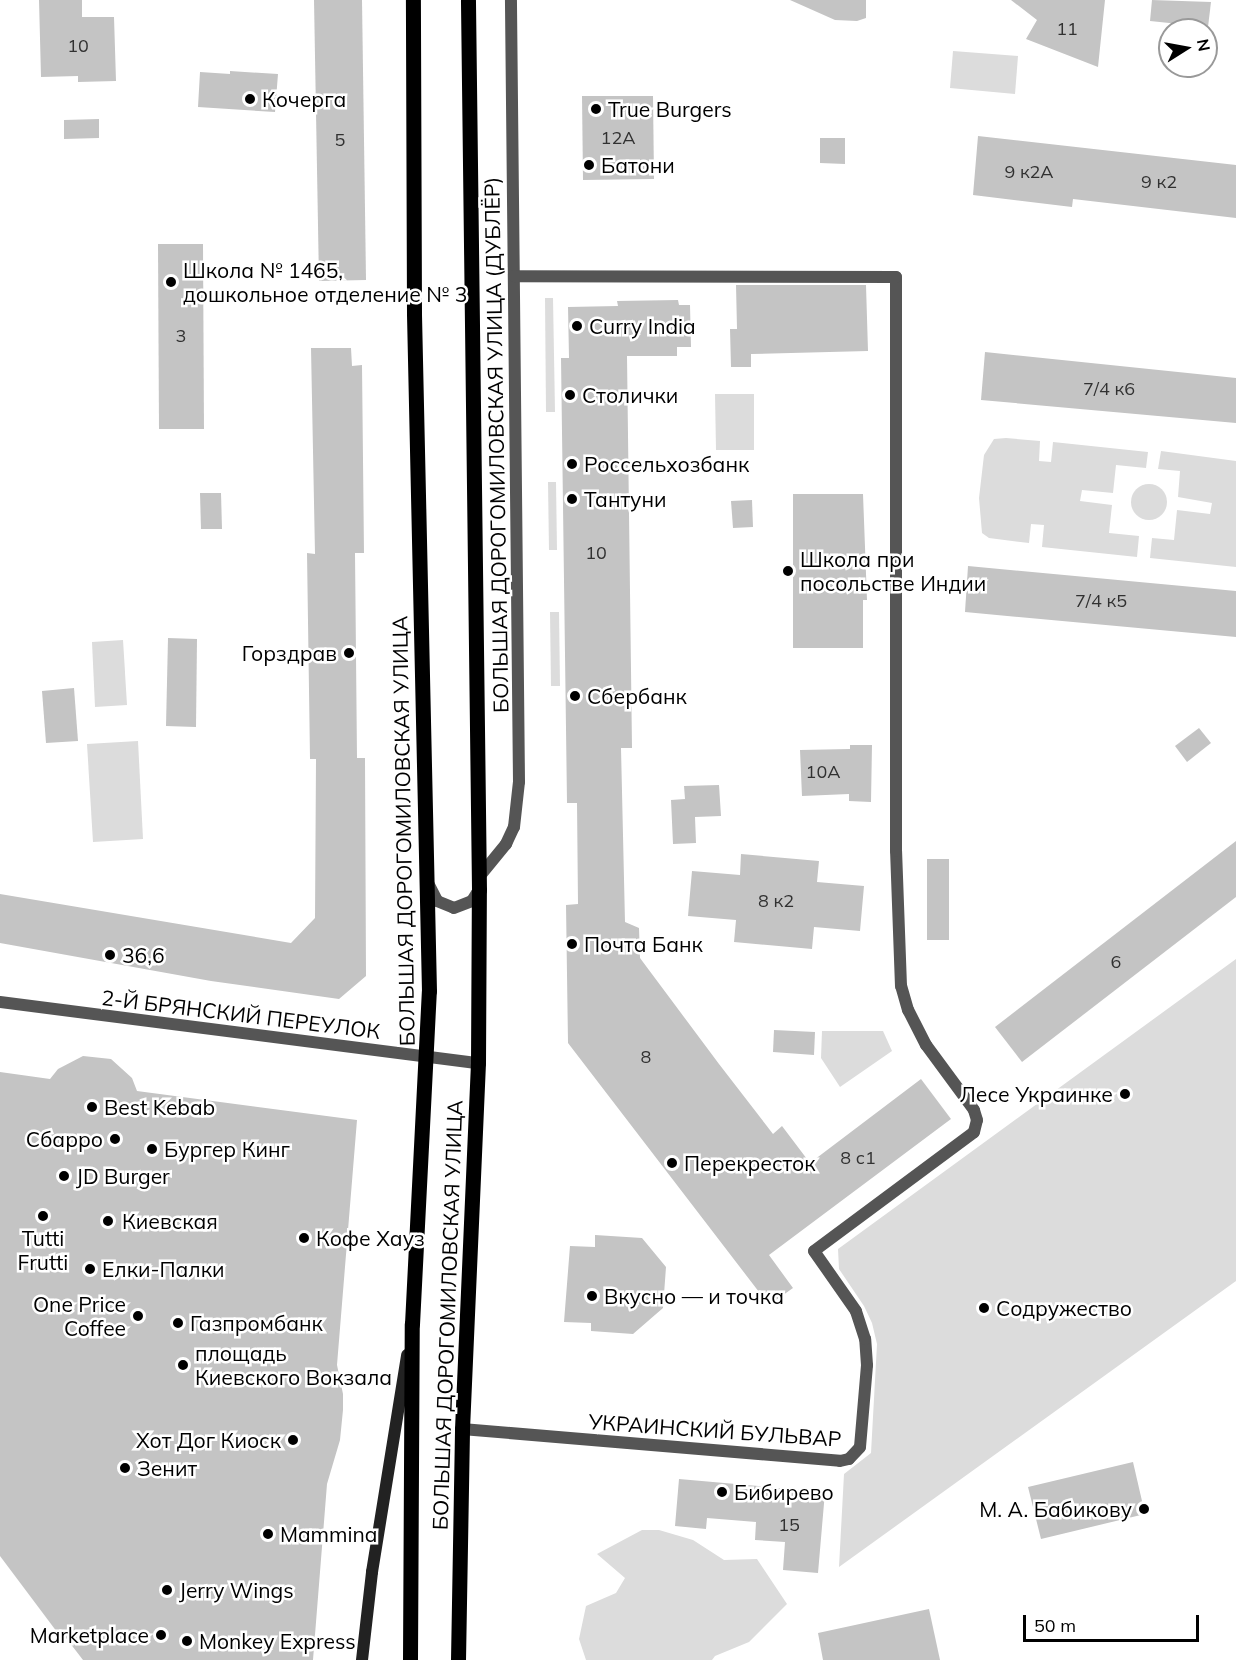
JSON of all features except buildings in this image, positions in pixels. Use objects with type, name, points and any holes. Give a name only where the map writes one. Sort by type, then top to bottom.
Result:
[{"type":"main road","name":"БОЛЬШАЯ ДОРОГОМИЛОВСКАЯ УЛИЦА","points":[[410,1660],[412,1324],[427,1058],[428,882],[414,324],[413,0]]},
{"type":"main road","name":"БОЛЬШАЯ ДОРОГОМИЛОВСКАЯ УЛИЦА","points":[[458,1660],[462,1429],[478,1063],[479,884],[468,0]]},
{"type":"main road","points":[[362,1660],[372,1572],[412,1324]]},
{"type":"street","name":"БОЛЬШАЯ ДОРОГОМИЛОВСКАЯ УЛИЦА (ДУБЛЁР)","points":[[428,882],[437,901],[454,908],[472,901],[479,884],[506,844],[514,827],[518,808],[511,0]]},
{"type":"street","name":"УКРАИНСКИЙ БУЛЬВАР","points":[[462,1429],[828,1460],[849,1459],[860,1447],[867,1365],[865,1339],[856,1311],[814,1251],[974,1132],[977,1120],[974,1110],[926,1045],[908,1010],[900,970],[896,850],[896,277],[514,276]]},
{"type":"street","name":"2-Й БРЯНСКИЙ ПЕРЕУЛОК","points":[[0,1002],[478,1063]]},
{"type":"shaded area","points":[[953,51],[1018,56],[1015,94],[950,88]]},
{"type":"shaded area","points":[[545,298],[553,298],[555,412],[546,412]]},
{"type":"shaded area","points":[[715,394],[754,394],[754,450],[716,450]]},
{"type":"shaded area","points":[[994,439],[1040,441],[1039,461],[1051,462],[1053,442],[1148,452],[1146,468],[1116,465],[1113,493],[1082,490],[1080,501],[1112,505],[1109,533],[1139,536],[1137,557],[1042,547],[1044,525],[1031,524],[1029,543],[989,538],[982,533],[979,498],[984,455]]},
{"type":"shaded area","points":[[1161,451],[1236,461],[1236,567],[1150,558],[1152,538],[1174,540],[1177,510],[1210,514],[1212,503],[1178,497],[1180,471],[1158,469]]},
{"type":"shaded area","points":[[548,482],[556,482],[557,550],[549,550]]},
{"type":"shaded area","points":[[1149,484],[1162,489],[1167,502],[1162,515],[1149,520],[1136,515],[1131,502],[1136,489]]},
{"type":"shaded area","points":[[550,612],[559,612],[560,686],[551,686]]},
{"type":"shaded area","points":[[123,640],[127,705],[95,707],[92,642]]},
{"type":"shaded area","points":[[138,741],[143,839],[93,842],[87,744]]},
{"type":"shaded area","points":[[1236,959],[1236,1281],[839,1567],[844,1474],[871,1453],[877,1344],[872,1323],[864,1306],[839,1269],[838,1249]]},
{"type":"shaded area","points":[[822,1031],[883,1031],[892,1051],[840,1087],[821,1058]]},
{"type":"shaded area","points":[[642,1530],[659,1530],[693,1540],[724,1560],[757,1559],[787,1604],[749,1642],[715,1656],[712,1660],[586,1660],[579,1639],[586,1606],[616,1593],[625,1578],[597,1554]]},
{"type":"place","name":"Кочерга","points":[[250,99]]},
{"type":"place","name":"True Burgers","points":[[596,109]]},
{"type":"place","name":"Батони","points":[[589,165]]},
{"type":"place","name":"Школа № 1465, дошкольное отделение № 3","points":[[171,282]]},
{"type":"place","name":"Curry India","points":[[577,326]]},
{"type":"place","name":"Столички","points":[[570,395]]},
{"type":"place","name":"Россельхозбанк","points":[[572,464]]},
{"type":"place","name":"Тантуни","points":[[572,499]]},
{"type":"place","name":"Школа при посольстве Индии","points":[[788,571]]},
{"type":"place","name":"Горздрав","points":[[349,653]]},
{"type":"place","name":"Сбербанк","points":[[575,696]]},
{"type":"place","name":"Почта Банк","points":[[572,944]]},
{"type":"place","name":"36,6","points":[[110,955]]},
{"type":"place","name":"Лесе Украинке","points":[[1125,1094]]},
{"type":"place","name":"Best Kebab","points":[[92,1107]]},
{"type":"place","name":"Сбарро","points":[[115,1139]]},
{"type":"place","name":"Бургер Кинг","points":[[152,1149]]},
{"type":"place","name":"Перекресток","points":[[672,1163]]},
{"type":"place","name":"JD Burger","points":[[64,1176]]},
{"type":"place","name":"Tutti Frutti","points":[[43,1216]]},
{"type":"place","name":"Киевская","points":[[108,1221]]},
{"type":"place","name":"Кофе Хауз","points":[[304,1238]]},
{"type":"place","name":"Елки-Палки","points":[[90,1269]]},
{"type":"place","name":"Вкусно — и точка","points":[[592,1296]]},
{"type":"place","name":"Содружество","points":[[984,1308]]},
{"type":"place","name":"One Price Coffee","points":[[138,1316]]},
{"type":"place","name":"Газпромбанк","points":[[178,1323]]},
{"type":"place","name":"площадь Киевского Вокзала","points":[[183,1365]]},
{"type":"place","name":"Хот Дог Киоск","points":[[293,1440]]},
{"type":"place","name":"Зенит","points":[[125,1468]]},
{"type":"place","name":"Бибирево","points":[[722,1492]]},
{"type":"place","name":"М. А. Бабикову","points":[[1144,1509]]},
{"type":"place","name":"Mammina","points":[[268,1534]]},
{"type":"place","name":"Jerry Wings","points":[[167,1590]]},
{"type":"place","name":"Marketplace","points":[[161,1635]]},
{"type":"place","name":"Monkey Express","points":[[187,1641]]}]
